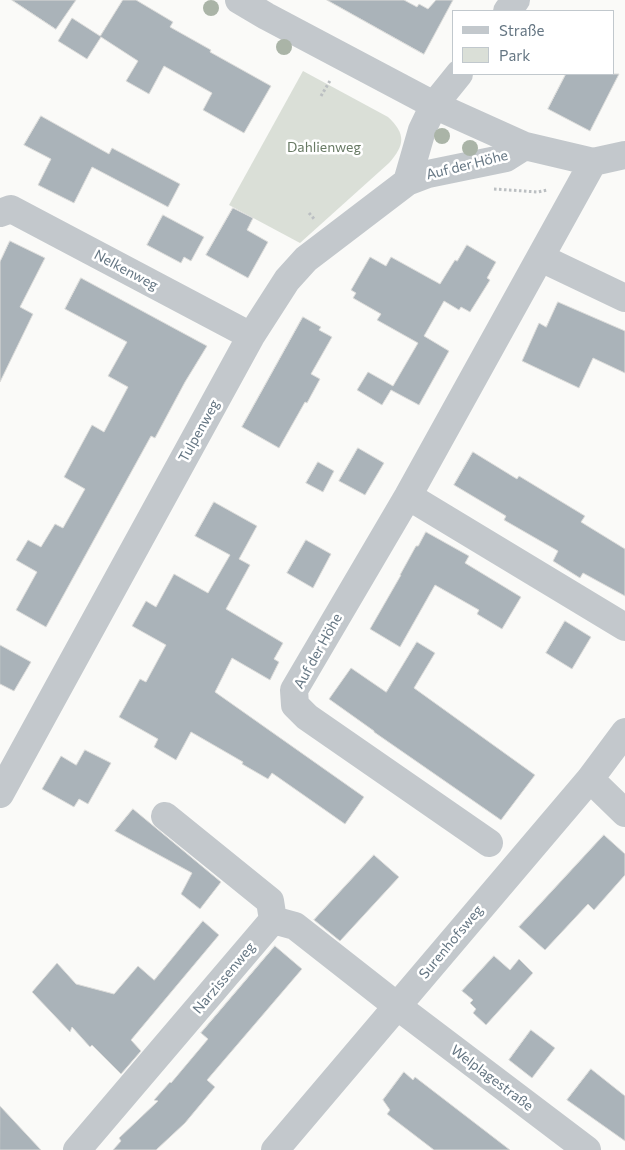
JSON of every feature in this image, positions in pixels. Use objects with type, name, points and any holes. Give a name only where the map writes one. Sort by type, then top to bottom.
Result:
[{"type":"street","points":[[239,0],[434,105]]},
{"type":"street","points":[[508,10],[516,0]]},
{"type":"street","points":[[407,182],[422,130],[434,105],[458,75]]},
{"type":"street","name":"Auf der Höhe","points":[[434,105],[525,146],[593,162],[625,154]]},
{"type":"street","name":"Auf der Höhe","points":[[407,182],[428,174],[506,158],[525,146]]},
{"type":"street","name":"Auf der Höhe","points":[[489,843],[307,717],[295,705],[294,690],[408,496],[593,162]]},
{"type":"street","name":"Tulpenweg","points":[[0,794],[251,336],[287,280],[306,259],[407,182]]},
{"type":"street","name":"Nelkenweg","points":[[0,213],[11,209],[251,336]]},
{"type":"street","points":[[540,258],[625,298]]},
{"type":"street","points":[[408,496],[625,627]]},
{"type":"street","name":"Surenhofsweg","points":[[275,1150],[590,779],[625,732]]},
{"type":"street","points":[[590,779],[625,813]]},
{"type":"street","points":[[165,816],[270,900],[273,920],[295,926],[396,1006]]},
{"type":"street","name":"Narzissenweg","points":[[77,1150],[273,920]]},
{"type":"street","name":"Welplagestraße","points":[[396,1006],[587,1150]]},
{"type":"green space","name":"Dahlienweg","points":[[303,71],[388,117],[398,129],[401,140],[398,151],[389,163],[300,243],[229,205]]},
{"type":"building","points":[[12,0],[76,0],[56,29]]},
{"type":"building","points":[[123,0],[136,0],[173,22],[170,27],[271,86],[244,133],[203,110],[212,93],[164,66],[149,94],[126,81],[138,61],[101,37],[87,59],[58,41],[72,18],[100,36]]},
{"type":"building","points":[[327,0],[404,0],[417,7],[419,4],[428,9],[436,0],[453,0],[424,54]]},
{"type":"building","points":[[619,74],[590,131],[548,109],[565,75]]},
{"type":"building","points":[[41,116],[109,154],[112,148],[180,184],[168,207],[92,167],[74,203],[38,185],[51,159],[24,145]]},
{"type":"building","points":[[233,208],[253,218],[247,230],[268,242],[248,278],[206,255]]},
{"type":"building","points":[[163,215],[204,237],[191,261],[184,257],[181,263],[147,245]]},
{"type":"building","points":[[10,241],[45,258],[20,307],[33,314],[0,382],[0,262]]},
{"type":"building","points":[[467,245],[496,262],[487,278],[490,280],[470,312],[461,307],[459,310],[444,301],[424,336],[449,351],[419,405],[391,390],[382,405],[357,390],[368,372],[393,386],[418,343],[377,320],[381,314],[353,298],[356,293],[351,290],[370,257],[386,266],[391,257],[440,284]]},
{"type":"building","points":[[81,278],[207,346],[155,438],[151,436],[46,627],[16,610],[37,572],[16,560],[28,540],[41,547],[55,524],[63,528],[85,489],[64,477],[92,425],[104,432],[128,387],[108,376],[127,342],[65,309]]},
{"type":"building","points":[[558,302],[625,331],[625,373],[593,358],[579,388],[522,361],[539,323],[546,327]]},
{"type":"building","points":[[303,317],[321,327],[319,330],[332,337],[311,374],[320,379],[279,448],[242,427]]},
{"type":"building","points":[[358,448],[384,463],[365,495],[339,481]]},
{"type":"building","points":[[473,452],[517,479],[519,476],[585,516],[581,522],[625,549],[625,596],[583,573],[580,578],[553,561],[558,551],[504,520],[506,516],[454,485]]},
{"type":"building","points":[[318,462],[334,471],[323,492],[306,483]]},
{"type":"building","points":[[214,502],[257,526],[239,559],[250,565],[226,609],[283,643],[274,659],[279,662],[270,680],[232,658],[215,692],[364,797],[345,824],[272,773],[268,779],[191,732],[176,760],[154,747],[158,739],[119,717],[140,679],[146,682],[166,645],[132,626],[146,601],[156,607],[174,574],[208,593],[230,555],[195,536]]},
{"type":"building","points":[[426,532],[469,556],[465,563],[521,597],[502,629],[477,614],[479,610],[435,585],[400,647],[370,629],[416,546],[418,546]]},
{"type":"building","points":[[306,540],[331,554],[313,588],[287,573]]},
{"type":"building","points":[[565,621],[591,637],[572,669],[546,653]]},
{"type":"building","points":[[417,642],[435,653],[414,688],[535,775],[501,820],[329,699],[351,668],[386,692]]},
{"type":"building","points":[[0,645],[31,662],[14,691],[0,684]]},
{"type":"building","points":[[85,750],[111,763],[88,804],[79,799],[74,807],[42,789],[61,756],[76,765]]},
{"type":"building","points":[[133,809],[221,882],[200,909],[181,894],[192,873],[115,831]]},
{"type":"building","points":[[604,835],[625,854],[625,875],[594,910],[588,904],[545,950],[519,927]]},
{"type":"building","points":[[374,855],[399,877],[340,941],[314,920]]},
{"type":"building","points":[[203,921],[219,935],[131,1040],[141,1051],[121,1074],[92,1045],[90,1047],[72,1027],[70,1032],[32,992],[57,963],[76,984],[114,994],[138,966],[154,980]]},
{"type":"building","points":[[275,946],[302,969],[207,1080],[215,1087],[185,1123],[156,1150],[113,1150],[121,1141],[119,1138],[158,1101],[154,1100],[208,1039],[201,1033]]},
{"type":"building","points":[[494,956],[510,970],[519,959],[533,973],[486,1025],[473,1013],[476,1009],[470,1003],[473,1000],[462,991]]},
{"type":"building","points":[[531,1030],[555,1048],[532,1078],[509,1060]]},
{"type":"building","points":[[591,1069],[625,1096],[625,1141],[567,1100]]},
{"type":"building","points":[[404,1072],[413,1080],[415,1077],[510,1150],[434,1150],[387,1114],[390,1110],[383,1100]]},
{"type":"building","points":[[0,1106],[41,1150],[0,1150]]}]
